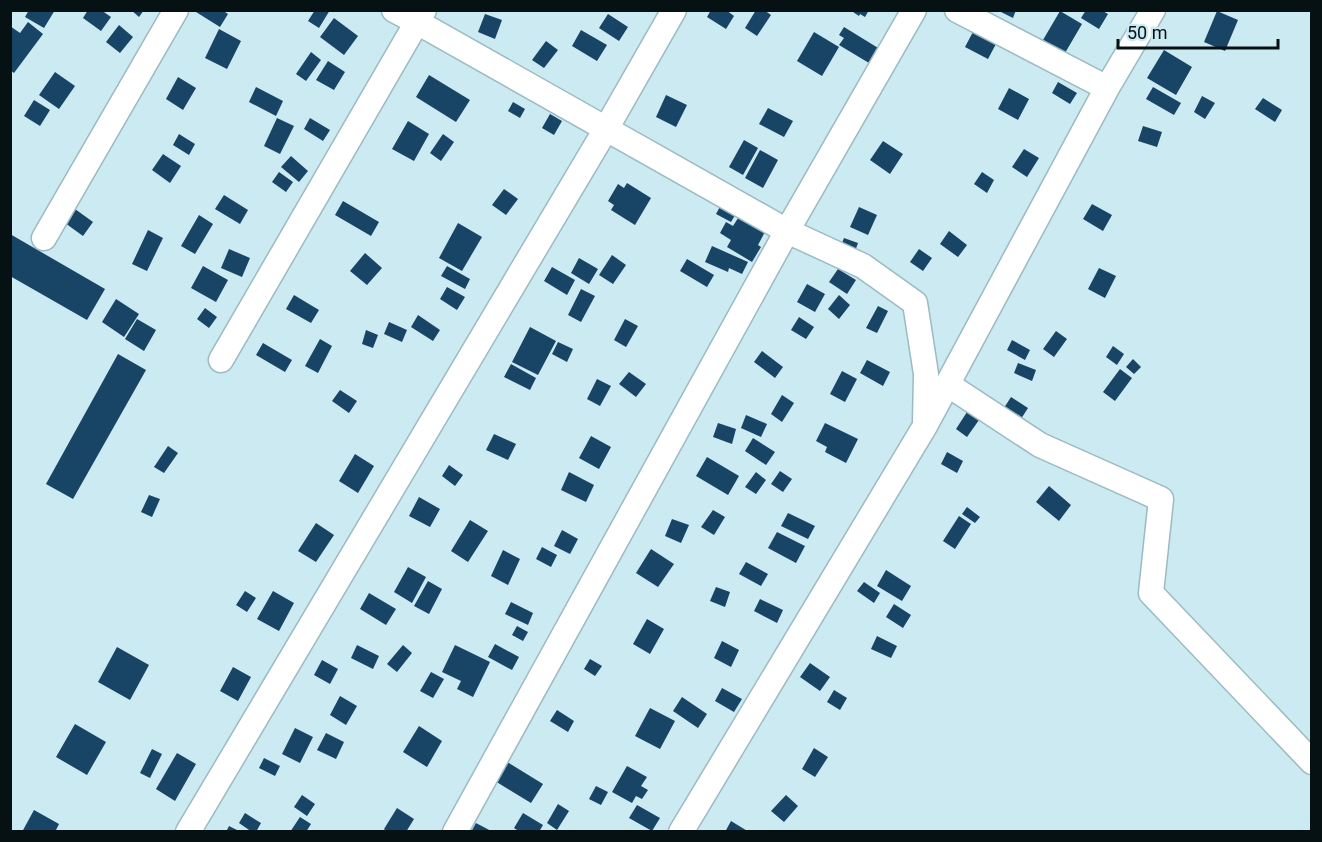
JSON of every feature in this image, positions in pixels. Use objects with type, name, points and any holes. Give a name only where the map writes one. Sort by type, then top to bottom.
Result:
[{"type":"street","points":[[44,238],[176,10]]},
{"type":"street","points":[[394,10],[420,16],[606,129],[786,231],[863,266],[915,303],[926,374],[925,426]]},
{"type":"street","points":[[188,831],[606,129],[674,10]]},
{"type":"street","points":[[455,831],[786,231],[914,10]]},
{"type":"street","points":[[957,10],[1107,88]]},
{"type":"street","points":[[681,831],[925,426],[1107,88],[1153,10]]},
{"type":"street","points":[[222,360],[420,16]]},
{"type":"street","points":[[947,384],[1040,445],[1161,499],[1151,593],[1311,762]]},
{"type":"building","points":[[29,10],[55,10],[44,28],[25,17]]},
{"type":"building","points":[[88,10],[101,10],[111,17],[101,31],[83,18]]},
{"type":"building","points":[[131,10],[144,10],[139,17]]},
{"type":"building","points":[[197,10],[222,10],[228,14],[220,27],[196,12]]},
{"type":"building","points":[[315,10],[330,10],[319,28],[308,21]]},
{"type":"building","points":[[711,10],[726,10],[734,16],[726,29],[707,17]]},
{"type":"building","points":[[756,10],[764,10],[771,15],[757,36],[745,28]]},
{"type":"building","points":[[850,10],[869,10],[865,17]]},
{"type":"building","points":[[997,10],[1016,10],[1013,18]]},
{"type":"building","points":[[1086,10],[1101,10],[1108,14],[1099,29],[1081,18]]},
{"type":"building","points":[[1060,11],[1082,24],[1065,53],[1043,40]]},
{"type":"building","points":[[1217,11],[1238,20],[1225,51],[1204,42]]},
{"type":"building","points":[[485,14],[502,20],[495,39],[478,32]]},
{"type":"building","points":[[608,14],[628,27],[619,41],[599,28]]},
{"type":"building","points":[[334,18],[358,36],[344,55],[320,37]]},
{"type":"building","points":[[28,22],[43,34],[14,73],[10,70],[10,26],[20,33]]},
{"type":"building","points":[[119,25],[133,37],[120,53],[106,42]]},
{"type":"building","points":[[844,27],[883,51],[874,66],[839,45],[844,38],[839,35]]},
{"type":"building","points":[[219,29],[241,41],[227,69],[205,58]]},
{"type":"building","points":[[581,30],[607,45],[597,61],[572,46]]},
{"type":"building","points":[[974,30],[997,42],[988,59],[965,47]]},
{"type":"building","points":[[814,32],[839,47],[822,76],[797,61]]},
{"type":"building","points":[[546,41],[558,50],[544,68],[532,60]]},
{"type":"building","points":[[1164,50],[1192,67],[1176,95],[1147,78]]},
{"type":"building","points":[[311,52],[321,60],[306,81],[296,74]]},
{"type":"building","points":[[328,61],[345,72],[334,90],[316,80]]},
{"type":"building","points":[[55,72],[75,86],[59,109],[39,95]]},
{"type":"building","points":[[429,75],[470,100],[456,122],[416,97]]},
{"type":"building","points":[[178,77],[196,88],[183,110],[166,99]]},
{"type":"building","points":[[1058,82],[1077,93],[1070,104],[1052,93]]},
{"type":"building","points":[[256,87],[283,101],[276,116],[249,102]]},
{"type":"building","points":[[1153,87],[1181,103],[1174,115],[1146,99]]},
{"type":"building","points":[[1009,88],[1029,99],[1018,120],[998,109]]},
{"type":"building","points":[[666,95],[687,105],[676,127],[656,117]]},
{"type":"building","points":[[1202,96],[1215,103],[1205,119],[1194,112]]},
{"type":"building","points":[[1263,98],[1282,110],[1275,122],[1255,109]]},
{"type":"building","points":[[34,100],[50,110],[40,126],[24,116]]},
{"type":"building","points":[[513,102],[525,109],[520,118],[508,111]]},
{"type":"building","points":[[768,108],[793,121],[784,137],[759,124]]},
{"type":"building","points":[[550,114],[562,121],[554,135],[542,128]]},
{"type":"building","points":[[277,118],[294,126],[280,154],[264,146]]},
{"type":"building","points":[[310,118],[330,130],[323,141],[304,129]]},
{"type":"building","points":[[408,121],[429,134],[414,161],[392,149]]},
{"type":"building","points":[[1143,126],[1162,132],[1157,147],[1138,141]]},
{"type":"building","points":[[179,134],[195,144],[189,155],[173,145]]},
{"type":"building","points":[[443,134],[454,142],[441,161],[430,153]]},
{"type":"building","points":[[744,140],[758,148],[743,175],[729,167]]},
{"type":"building","points":[[883,141],[903,154],[890,174],[870,160]]},
{"type":"building","points":[[1024,149],[1039,158],[1027,177],[1012,167]]},
{"type":"building","points":[[760,150],[778,160],[763,188],[745,178]]},
{"type":"building","points":[[163,154],[181,166],[170,183],[152,170]]},
{"type":"building","points":[[291,156],[308,171],[299,182],[281,167]]},
{"type":"building","points":[[279,172],[293,182],[286,192],[272,182]]},
{"type":"building","points":[[982,172],[994,180],[987,193],[974,184]]},
{"type":"building","points":[[627,183],[651,198],[635,225],[611,210],[614,205],[608,201],[618,184],[624,188]]},
{"type":"building","points":[[504,189],[518,199],[506,215],[492,205]]},
{"type":"building","points":[[224,195],[248,210],[240,224],[215,209]]},
{"type":"building","points":[[343,201],[379,222],[371,236],[335,215]]},
{"type":"building","points":[[722,203],[737,212],[731,222],[716,214]]},
{"type":"building","points":[[1092,204],[1112,215],[1103,231],[1083,219]]},
{"type":"building","points":[[859,207],[877,215],[868,235],[850,227]]},
{"type":"building","points":[[75,209],[93,222],[83,236],[65,223]]},
{"type":"building","points":[[199,215],[213,224],[195,254],[181,246]]},
{"type":"building","points":[[740,215],[766,230],[758,245],[761,247],[752,262],[727,247],[731,240],[720,233],[726,222],[733,226]]},
{"type":"building","points":[[458,223],[482,237],[462,271],[439,258]]},
{"type":"building","points":[[148,230],[163,238],[147,271],[132,264]]},
{"type":"building","points":[[949,231],[967,245],[958,257],[940,244]]},
{"type":"building","points":[[10,234],[105,289],[87,320],[10,276]]},
{"type":"building","points":[[844,238],[858,243],[854,254],[840,248]]},
{"type":"building","points":[[712,246],[748,262],[742,274],[729,268],[728,272],[705,262]]},
{"type":"building","points":[[229,249],[250,258],[242,277],[221,268]]},
{"type":"building","points":[[919,249],[932,258],[923,271],[910,262]]},
{"type":"building","points":[[365,253],[382,268],[367,285],[350,271]]},
{"type":"building","points":[[612,255],[626,265],[613,284],[599,275]]},
{"type":"building","points":[[579,258],[598,269],[589,284],[571,273]]},
{"type":"building","points":[[687,259],[714,275],[707,287],[680,271]]},
{"type":"building","points":[[203,266],[228,280],[216,302],[191,288]]},
{"type":"building","points":[[447,266],[470,279],[465,289],[441,276]]},
{"type":"building","points":[[552,267],[575,280],[567,295],[544,281]]},
{"type":"building","points":[[1099,268],[1116,276],[1105,298],[1088,289]]},
{"type":"building","points":[[838,269],[856,280],[847,294],[829,282]]},
{"type":"building","points":[[807,284],[825,294],[815,312],[797,302]]},
{"type":"building","points":[[447,287],[465,297],[457,310],[440,299]]},
{"type":"building","points":[[581,289],[595,296],[581,322],[568,315]]},
{"type":"building","points":[[294,295],[319,310],[311,323],[286,309]]},
{"type":"building","points":[[839,295],[850,305],[839,319],[828,309]]},
{"type":"building","points":[[116,299],[139,314],[124,337],[102,322]]},
{"type":"building","points":[[878,306],[888,311],[877,333],[866,328]]},
{"type":"building","points":[[205,308],[217,317],[209,328],[197,319]]},
{"type":"building","points":[[418,315],[440,330],[433,341],[411,327]]},
{"type":"building","points":[[799,317],[814,327],[806,339],[791,330]]},
{"type":"building","points":[[137,319],[156,330],[144,351],[125,339]]},
{"type":"building","points":[[625,319],[638,326],[626,347],[614,340]]},
{"type":"building","points":[[389,322],[407,330],[402,342],[384,334]]},
{"type":"building","points":[[530,327],[556,341],[538,375],[512,362]]},
{"type":"building","points":[[366,330],[378,335],[373,348],[362,344]]},
{"type":"building","points":[[1056,331],[1067,339],[1054,357],[1043,349]]},
{"type":"building","points":[[320,339],[332,346],[318,373],[305,366]]},
{"type":"building","points":[[1012,340],[1030,350],[1025,360],[1007,350]]},
{"type":"building","points":[[558,342],[573,349],[567,362],[552,354]]},
{"type":"building","points":[[263,343],[292,360],[285,372],[256,355]]},
{"type":"building","points":[[1113,346],[1124,354],[1117,365],[1106,357]]},
{"type":"building","points":[[762,351],[783,367],[775,378],[754,362]]},
{"type":"building","points":[[118,354],[146,370],[73,499],[46,484]]},
{"type":"building","points":[[1133,359],[1141,367],[1134,374],[1126,367]]},
{"type":"building","points":[[867,360],[890,372],[883,386],[860,373]]},
{"type":"building","points":[[1018,363],[1036,370],[1032,381],[1014,373]]},
{"type":"building","points":[[511,364],[536,378],[530,390],[504,377]]},
{"type":"building","points":[[1120,369],[1132,378],[1115,401],[1103,392]]},
{"type":"building","points":[[842,371],[857,379],[845,402],[830,394]]},
{"type":"building","points":[[629,372],[646,384],[636,397],[619,384]]},
{"type":"building","points":[[597,379],[611,386],[600,406],[587,399]]},
{"type":"building","points":[[340,390],[357,401],[349,413],[332,401]]},
{"type":"building","points":[[782,395],[794,403],[782,422],[771,414]]},
{"type":"building","points":[[1011,397],[1028,408],[1019,422],[1002,411]]},
{"type":"building","points":[[967,412],[979,420],[967,437],[956,429]]},
{"type":"building","points":[[746,415],[767,424],[761,437],[741,428]]},
{"type":"building","points":[[718,423],[736,429],[732,444],[713,437]]},
{"type":"building","points":[[825,423],[858,439],[846,463],[825,452],[827,447],[816,441]]},
{"type":"building","points":[[494,434],[516,444],[508,460],[486,450]]},
{"type":"building","points":[[591,436],[611,447],[599,469],[579,458]]},
{"type":"building","points":[[753,438],[775,452],[766,465],[745,451]]},
{"type":"building","points":[[168,446],[178,453],[164,473],[154,467]]},
{"type":"building","points":[[947,452],[963,461],[957,473],[941,464]]},
{"type":"building","points":[[355,454],[374,466],[358,493],[339,481]]},
{"type":"building","points":[[707,457],[739,476],[728,495],[696,476]]},
{"type":"building","points":[[449,465],[463,475],[455,486],[442,476]]},
{"type":"building","points":[[780,471],[792,479],[783,492],[771,484]]},
{"type":"building","points":[[569,472],[594,485],[586,502],[561,490]]},
{"type":"building","points":[[756,472],[766,480],[756,494],[745,487]]},
{"type":"building","points":[[1049,486],[1071,505],[1059,521],[1036,502]]},
{"type":"building","points":[[149,495],[160,499],[152,517],[141,512]]},
{"type":"building","points":[[419,497],[440,509],[430,527],[409,516]]},
{"type":"building","points":[[967,507],[980,517],[975,523],[962,514]]},
{"type":"building","points":[[713,510],[725,517],[714,535],[701,527]]},
{"type":"building","points":[[788,513],[815,526],[808,539],[781,526]]},
{"type":"building","points":[[959,516],[971,524],[955,549],[943,541]]},
{"type":"building","points":[[672,519],[689,525],[681,543],[665,536]]},
{"type":"building","points":[[470,520],[488,531],[468,562],[451,551]]},
{"type":"building","points":[[316,523],[334,535],[316,562],[298,551]]},
{"type":"building","points":[[562,530],[578,539],[570,554],[554,546]]},
{"type":"building","points":[[777,532],[805,546],[796,563],[768,548]]},
{"type":"building","points":[[542,547],[557,555],[551,567],[536,559]]},
{"type":"building","points":[[651,549],[674,564],[658,587],[636,573]]},
{"type":"building","points":[[503,550],[520,559],[508,585],[491,576]]},
{"type":"building","points":[[746,562],[768,574],[761,586],[739,574]]},
{"type":"building","points":[[408,567],[426,577],[412,603],[394,592]]},
{"type":"building","points":[[886,570],[911,586],[902,601],[877,586]]},
{"type":"building","points":[[428,581],[442,589],[429,614],[414,606]]},
{"type":"building","points":[[864,582],[880,593],[874,603],[857,591]]},
{"type":"building","points":[[716,587],[730,592],[725,607],[710,601]]},
{"type":"building","points":[[245,591],[256,598],[247,612],[236,605]]},
{"type":"building","points":[[273,591],[294,603],[279,631],[257,619]]},
{"type":"building","points":[[369,593],[396,609],[386,625],[360,609]]},
{"type":"building","points":[[760,599],[783,610],[777,623],[754,611]]},
{"type":"building","points":[[511,602],[533,613],[528,625],[505,614]]},
{"type":"building","points":[[894,604],[911,615],[903,628],[886,617]]},
{"type":"building","points":[[647,619],[664,629],[650,654],[633,644]]},
{"type":"building","points":[[517,626],[528,632],[523,641],[512,635]]},
{"type":"building","points":[[877,636],[897,646],[891,658],[871,649]]},
{"type":"building","points":[[722,641],[739,650],[731,667],[714,658]]},
{"type":"building","points":[[495,644],[519,657],[512,670],[488,657]]},
{"type":"building","points":[[357,645],[379,656],[373,669],[351,658]]},
{"type":"building","points":[[403,645],[412,653],[397,672],[387,664]]},
{"type":"building","points":[[455,645],[490,662],[473,697],[457,689],[461,681],[442,672]]},
{"type":"building","points":[[117,647],[149,665],[130,700],[98,682]]},
{"type":"building","points":[[590,659],[602,666],[595,676],[584,669]]},
{"type":"building","points":[[322,660],[338,669],[330,684],[314,675]]},
{"type":"building","points":[[810,663],[830,677],[820,691],[800,677]]},
{"type":"building","points":[[233,667],[251,677],[238,701],[220,691]]},
{"type":"building","points":[[431,672],[444,679],[433,698],[420,691]]},
{"type":"building","points":[[722,688],[742,699],[734,712],[715,701]]},
{"type":"building","points":[[834,690],[847,698],[840,710],[827,702]]},
{"type":"building","points":[[340,696],[357,706],[346,725],[330,715]]},
{"type":"building","points":[[682,697],[707,714],[698,728],[673,711]]},
{"type":"building","points":[[650,708],[675,721],[660,749],[635,736]]},
{"type":"building","points":[[557,710],[574,721],[568,732],[550,721]]},
{"type":"building","points":[[75,724],[106,742],[87,775],[56,757]]},
{"type":"building","points":[[419,726],[442,741],[427,767],[403,752]]},
{"type":"building","points":[[295,728],[313,737],[300,763],[282,754]]},
{"type":"building","points":[[326,733],[344,742],[336,759],[317,750]]},
{"type":"building","points":[[814,748],[828,757],[815,777],[802,769]]},
{"type":"building","points":[[152,749],[162,754],[150,778],[140,773]]},
{"type":"building","points":[[177,753],[196,764],[175,801],[156,789]]},
{"type":"building","points":[[264,758],[280,766],[275,776],[259,768]]},
{"type":"building","points":[[507,762],[543,784],[531,803],[495,781]]},
{"type":"building","points":[[627,766],[647,777],[641,786],[648,790],[642,799],[636,796],[632,803],[612,792]]},
{"type":"building","points":[[596,786],[608,792],[601,805],[589,799]]},
{"type":"building","points":[[302,795],[315,804],[307,816],[294,807]]},
{"type":"building","points":[[786,795],[798,806],[784,822],[771,811]]},
{"type":"building","points":[[558,804],[569,811],[557,830],[547,823]]},
{"type":"building","points":[[637,805],[660,818],[652,831],[629,818]]},
{"type":"building","points":[[397,808],[414,819],[406,832],[387,832],[384,829]]},
{"type":"building","points":[[34,810],[59,824],[55,832],[22,832]]},
{"type":"building","points":[[245,813],[261,823],[256,832],[252,832],[239,823]]},
{"type":"building","points":[[523,813],[543,825],[539,832],[520,832],[514,828]]},
{"type":"building","points":[[300,817],[311,824],[306,832],[290,832]]},
{"type":"building","points":[[731,821],[749,832],[725,832]]},
{"type":"building","points":[[476,823],[493,832],[471,832]]},
{"type":"building","points":[[229,826],[241,832],[226,832]]}]
